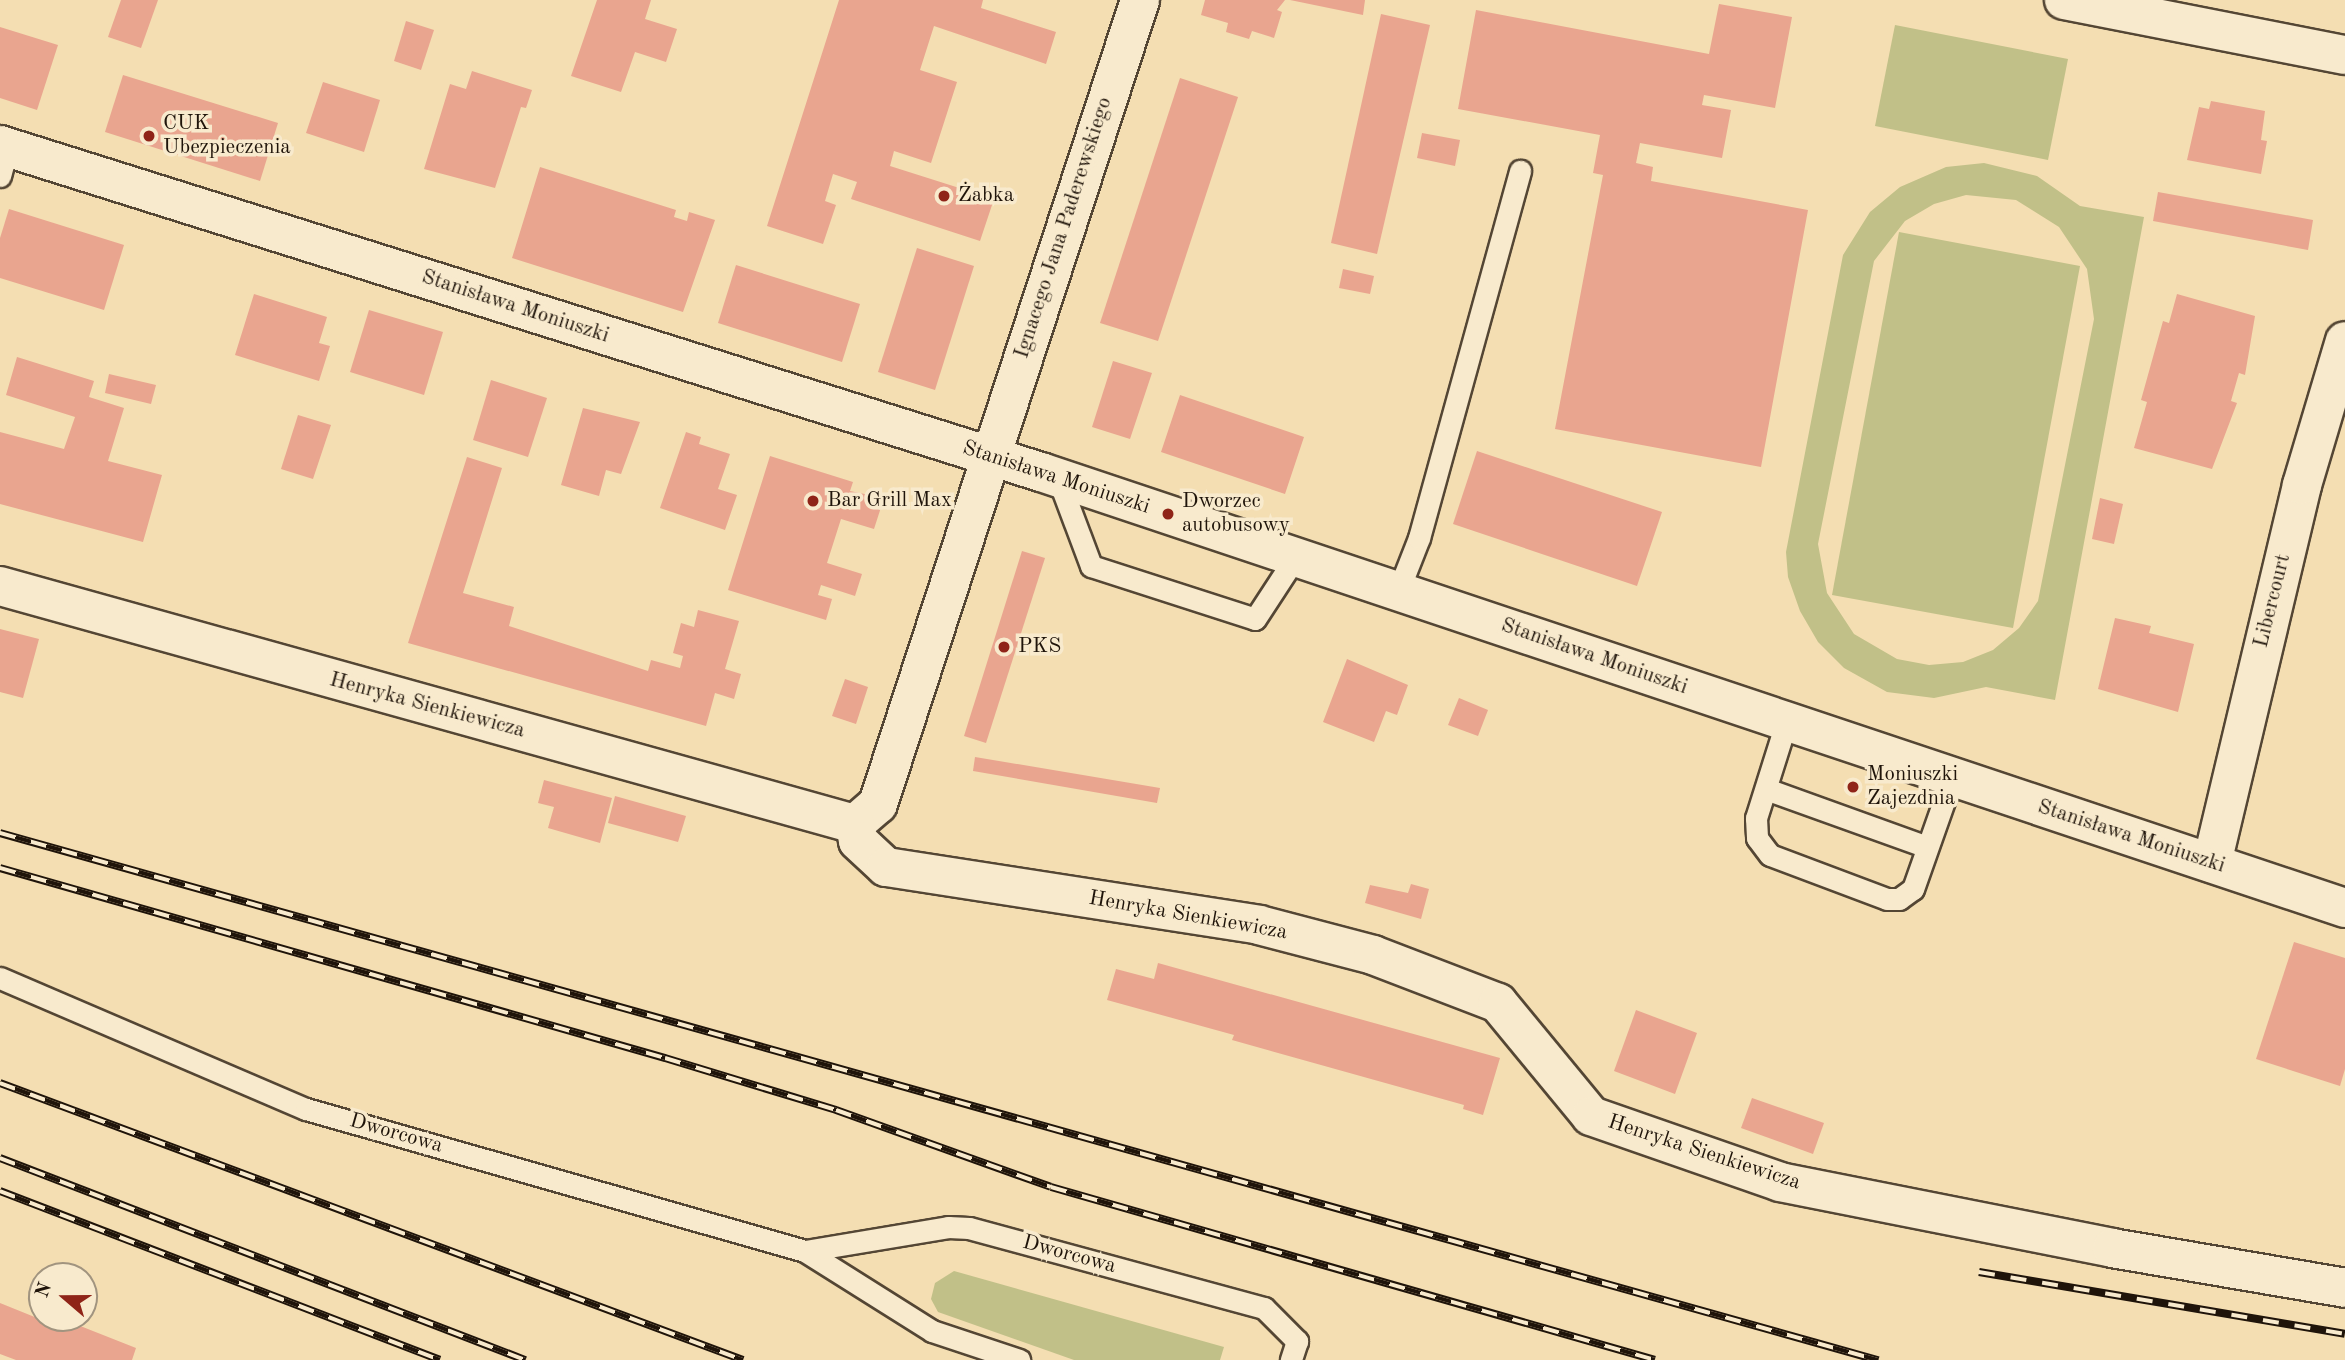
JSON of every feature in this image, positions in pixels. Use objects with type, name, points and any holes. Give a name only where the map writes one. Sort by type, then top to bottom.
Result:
[{"type":"street","name":"Ignacego Jana Paderewskiego","points":[[990,457],[1140,0]]},
{"type":"street","points":[[2064,0],[2345,55]]},
{"type":"street","name":"Stanisława Moniuszki","points":[[3,156],[1058,478],[1399,589],[1786,723],[2345,908]]},
{"type":"street","name":"Libercourt","points":[[2212,863],[2302,485],[2345,341]]},
{"type":"street","points":[[855,824],[878,804],[990,457]]},
{"type":"street","name":"Henryka Sienkiewicza","points":[[0,586],[855,824],[858,841],[886,867],[1259,925],[1373,955],[1497,1003],[1591,1116],[1780,1182],[2112,1248],[2345,1287]]},
{"type":"lane","points":[[1399,589],[1419,538],[1520,170]]},
{"type":"lane","points":[[1058,478],[1091,566],[1255,620],[1296,556]]},
{"type":"lane","points":[[1786,723],[1756,818],[1757,838],[1770,855],[1886,899],[1899,899],[1913,889],[1952,778]]},
{"type":"lane","points":[[1766,789],[1927,847]]},
{"type":"lane","name":"Dworcowa","points":[[0,978],[306,1109],[805,1251],[932,1331],[1019,1360]]},
{"type":"lane","name":"Dworcowa","points":[[805,1251],[948,1227],[969,1228],[1264,1308],[1297,1341],[1291,1360]]},
{"type":"shaded area","points":[[1895,25],[2068,59],[2048,160],[1875,126]]},
{"type":"shaded area","points":[[1984,163],[2037,176],[2080,206],[2144,217],[2055,700],[1986,687],[1934,698],[1887,692],[1844,668],[1818,642],[1800,611],[1788,577],[1786,552],[1843,255],[1870,212],[1900,187],[1946,167]],"holes":[[[1966,195],[2016,200],[2059,227],[2087,269],[2094,319],[2038,601],[2019,628],[1993,650],[1963,662],[1929,665],[1897,659],[1854,634],[1827,593],[1818,544],[1874,261],[1905,221],[1934,204]]]},
{"type":"shaded area","points":[[1899,232],[2080,266],[2013,628],[1832,595]]},
{"type":"shaded area","points":[[954,1271],[1224,1347],[1220,1360],[1074,1360],[938,1312],[931,1299],[935,1283]]},
{"type":"building","points":[[121,0],[158,0],[141,48],[108,37]]},
{"type":"building","points":[[597,0],[651,0],[645,19],[677,29],[666,62],[635,52],[621,92],[571,76]]},
{"type":"building","points":[[839,0],[983,0],[981,8],[1056,32],[1046,64],[934,26],[920,70],[957,82],[931,163],[894,151],[890,166],[994,199],[980,241],[851,199],[857,182],[833,174],[825,201],[836,205],[823,244],[767,226]]},
{"type":"building","points":[[1205,0],[1285,0],[1277,10],[1282,12],[1274,38],[1252,31],[1249,39],[1226,32],[1228,23],[1201,15]]},
{"type":"building","points":[[1290,0],[1365,0],[1363,15]]},
{"type":"building","points":[[1719,4],[1792,17],[1775,108],[1704,95],[1702,105],[1731,110],[1722,158],[1640,143],[1636,163],[1653,167],[1651,181],[1808,210],[1761,467],[1555,429],[1603,175],[1593,173],[1600,135],[1458,109],[1476,10],[1709,54]]},
{"type":"building","points":[[1381,14],[1430,25],[1377,254],[1331,243]]},
{"type":"building","points":[[406,21],[434,30],[421,70],[394,61]]},
{"type":"building","points":[[0,27],[58,45],[37,110],[0,98]]},
{"type":"building","points":[[472,71],[532,90],[526,108],[521,107],[495,188],[424,169],[450,84],[466,89]]},
{"type":"building","points":[[123,75],[278,123],[260,181],[105,132]]},
{"type":"building","points":[[1180,78],[1238,97],[1158,341],[1100,323]]},
{"type":"building","points":[[323,82],[380,100],[364,152],[306,133]]},
{"type":"building","points":[[2211,101],[2265,111],[2261,140],[2267,141],[2261,174],[2187,160],[2199,107],[2209,109]]},
{"type":"building","points":[[1422,133],[1460,140],[1455,166],[1417,158]]},
{"type":"building","points":[[540,167],[676,210],[674,217],[687,221],[689,212],[715,220],[683,312],[512,258]]},
{"type":"building","points":[[2158,192],[2313,220],[2308,250],[2153,221]]},
{"type":"building","points":[[9,209],[124,245],[104,310],[0,278],[0,238]]},
{"type":"building","points":[[917,248],[974,266],[935,390],[878,372]]},
{"type":"building","points":[[736,265],[860,304],[842,362],[718,323]]},
{"type":"building","points":[[1343,269],[1374,276],[1370,294],[1339,288]]},
{"type":"building","points":[[254,294],[327,317],[319,343],[330,346],[319,381],[235,355]]},
{"type":"building","points":[[2177,294],[2255,316],[2245,375],[2239,373],[2231,401],[2237,403],[2212,469],[2134,448],[2147,402],[2141,400],[2163,321],[2169,323]]},
{"type":"building","points":[[369,310],[443,332],[424,395],[350,372]]},
{"type":"building","points":[[17,357],[94,381],[89,397],[124,408],[108,461],[162,475],[143,542],[0,504],[0,432],[64,449],[75,417],[6,395]]},
{"type":"building","points":[[1113,361],[1152,373],[1130,439],[1092,427]]},
{"type":"building","points":[[109,374],[156,385],[151,404],[105,393]]},
{"type":"building","points":[[491,380],[547,398],[528,457],[473,440]]},
{"type":"building","points":[[1180,395],[1304,437],[1285,494],[1161,452]]},
{"type":"building","points":[[583,408],[640,422],[621,474],[606,470],[599,496],[561,485]]},
{"type":"building","points":[[298,415],[331,425],[313,479],[281,469]]},
{"type":"building","points":[[686,432],[701,437],[699,444],[730,454],[718,489],[737,495],[725,530],[660,508]]},
{"type":"building","points":[[1477,451],[1662,512],[1637,586],[1453,524]]},
{"type":"building","points":[[770,456],[853,482],[850,491],[884,498],[874,529],[841,519],[827,563],[862,574],[855,596],[821,585],[818,595],[832,599],[826,620],[728,590]]},
{"type":"building","points":[[467,457],[502,468],[463,593],[514,607],[509,626],[648,671],[651,660],[680,668],[683,656],[673,653],[681,623],[694,627],[698,610],[739,621],[725,669],[741,674],[734,699],[715,693],[706,726],[408,643]]},
{"type":"building","points":[[2100,498],[2123,504],[2114,544],[2092,539]]},
{"type":"building","name":"PKS","points":[[1022,551],[1045,558],[986,743],[964,736]]},
{"type":"building","points":[[2115,618],[2151,626],[2149,633],[2194,644],[2178,712],[2098,689]]},
{"type":"building","points":[[0,629],[39,639],[23,698],[0,692]]},
{"type":"building","points":[[1347,659],[1408,685],[1397,715],[1386,711],[1374,742],[1323,722]]},
{"type":"building","points":[[845,679],[868,687],[856,724],[832,716]]},
{"type":"building","points":[[1459,698],[1488,710],[1478,736],[1448,725]]},
{"type":"building","points":[[975,757],[1160,788],[1157,803],[973,771]]},
{"type":"building","points":[[544,780],[612,798],[600,843],[548,828],[554,807],[538,803]]},
{"type":"building","points":[[615,796],[686,816],[678,842],[608,823]]},
{"type":"building","points":[[1411,884],[1429,889],[1421,919],[1365,903],[1370,885],[1408,893]]},
{"type":"building","points":[[2294,942],[2345,958],[2345,1069],[2340,1086],[2256,1059]]},
{"type":"building","points":[[1158,963],[1500,1058],[1483,1115],[1463,1109],[1464,1105],[1232,1040],[1234,1035],[1107,1000],[1116,969],[1154,979]]},
{"type":"building","points":[[1636,1010],[1697,1033],[1675,1094],[1614,1071]]},
{"type":"building","points":[[1752,1098],[1824,1123],[1813,1154],[1741,1128]]},
{"type":"building","points":[[0,1303],[28,1314],[28,1332],[95,1332],[136,1348],[132,1360],[16,1360],[0,1354]]},
{"type":"railway","points":[[0,833],[1878,1360]]},
{"type":"railway","points":[[0,868],[665,1058],[836,1110],[1051,1187],[1655,1360]]},
{"type":"railway","points":[[0,1083],[743,1360]]},
{"type":"railway","points":[[0,1158],[525,1360]]},
{"type":"railway","points":[[0,1191],[440,1360]]},
{"type":"railway","points":[[1979,1272],[2345,1334]]},
{"type":"place","name":"CUK Ubezpieczenia","points":[[149,136]]},
{"type":"place","name":"Żabka","points":[[944,196]]},
{"type":"place","name":"Bar Grill Max","points":[[813,501]]},
{"type":"place","name":"Dworzec autobusowy","points":[[1168,514]]},
{"type":"place","name":"PKS","points":[[1004,647]]},
{"type":"place","name":"Moniuszki Zajezdnia","points":[[1853,787]]}]
